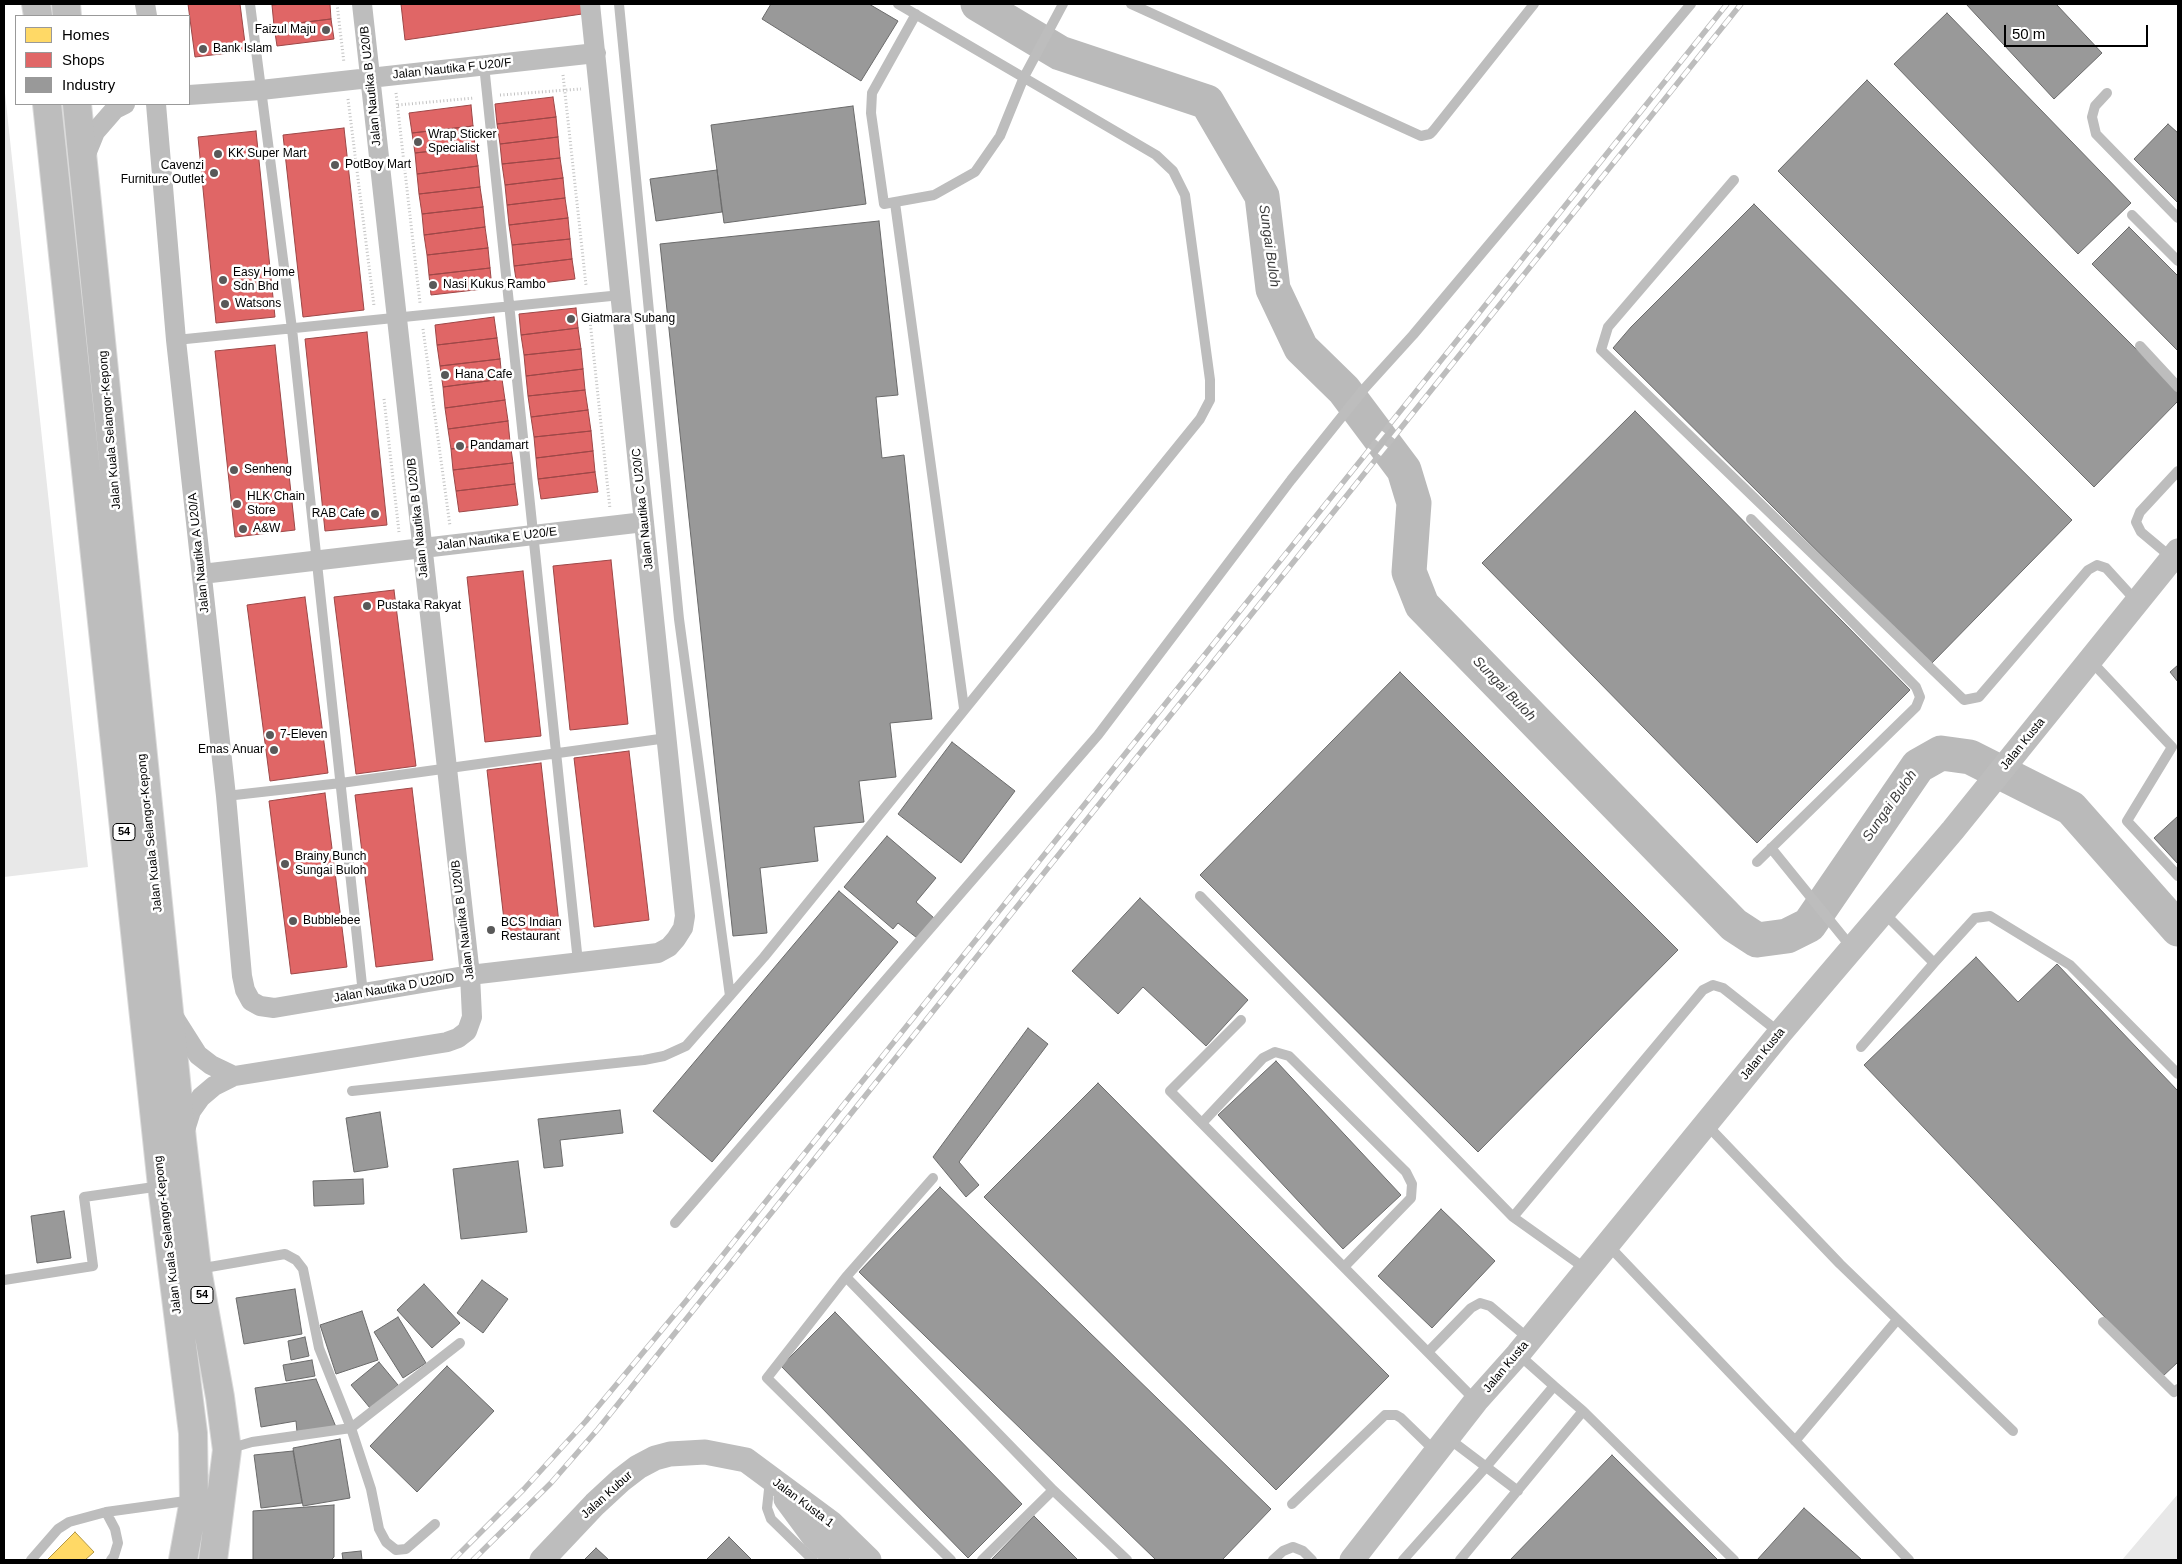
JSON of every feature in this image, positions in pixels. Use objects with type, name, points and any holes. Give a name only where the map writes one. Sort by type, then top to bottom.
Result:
[{"type":"highway","name":"Jalan Kuala Selangor-Kepong","points":[[47,105],[162,1186],[193,1434],[194,1500],[183,1560]]},
{"type":"highway","name":"Jalan Kuala Selangor-Kepong","points":[[77,105],[182,1140],[197,1269],[220,1398],[227,1450],[214,1560]]},
{"type":"highway","points":[[227,1450],[232,1513],[227,1560]]},
{"type":"street","name":"Jalan Nautika B U20/B","points":[[234,1076],[447,1042],[458,1038],[466,1031],[473,1011],[362,4]]},
{"type":"street","name":"Jalan Nautika C U20/C","points":[[590,4],[685,916],[683,928],[676,939],[669,947],[658,953]]},
{"type":"street","name":"Jalan Nautika F U20/F","points":[[190,95],[261,90],[596,53]]},
{"type":"street","points":[[84,159],[95,132],[115,110],[123,105]]},
{"type":"street","name":"Jalan Nautika A U20/A","points":[[156,105],[176,340],[226,796],[242,976],[251,1001]]},
{"type":"street","name":"Jalan Nautika E U20/E","points":[[202,574],[644,522]]},
{"type":"street","name":"Jalan Kusta","points":[[1357,1558],[1476,1401],[1607,1245],[1780,1033],[1953,830],[2175,555]]},
{"type":"street","name":"Jalan Nautika D U20/D","points":[[251,1001],[260,1006],[274,1008],[470,975],[658,953]]},
{"type":"street","points":[[168,1008],[198,1055],[211,1065],[234,1076]]},
{"type":"street","points":[[182,1140],[191,1111],[201,1097],[214,1086],[234,1076]]},
{"type":"street","name":"Jalan Kubur","points":[[542,1560],[621,1480],[655,1458],[670,1454],[705,1452],[746,1460],[770,1477]]},
{"type":"street","name":"Jalan Kusta 1","points":[[770,1477],[814,1537],[838,1560]]},
{"type":"street","name":"Jalan Kusta 1","points":[[770,1477],[832,1523],[869,1560]]},
{"type":"lane","points":[[250,4],[292,328],[363,994]]},
{"type":"lane","points":[[619,4],[679,619],[730,996]]},
{"type":"lane","points":[[352,1091],[634,1061],[664,1056],[686,1046],[764,957],[1200,419],[1210,400],[1210,380],[1185,195],[1174,171],[1156,155],[1026,74],[898,4]]},
{"type":"lane","points":[[1131,4],[1421,136],[1430,134],[1433,131],[1534,4]]},
{"type":"lane","points":[[675,1223],[1098,735],[1364,389],[1413,335],[1690,4]]},
{"type":"lane","points":[[916,14],[872,92],[870,113],[884,204],[934,196],[974,172],[1000,136],[1026,74],[1062,5]]},
{"type":"lane","points":[[484,65],[578,962]]},
{"type":"lane","points":[[2107,93],[2095,106],[2092,117],[2096,134],[2178,218]]},
{"type":"lane","points":[[1734,180],[1608,327],[1601,350],[1964,700],[1979,697],[2088,570],[2097,566],[2106,568],[2137,602]]},
{"type":"lane","points":[[895,203],[964,708]]},
{"type":"lane","points":[[2132,215],[2178,261]]},
{"type":"lane","points":[[176,340],[621,295]]},
{"type":"lane","points":[[2140,346],[2178,386]]},
{"type":"lane","points":[[2175,555],[2141,532],[2136,522],[2140,512],[2178,471]]},
{"type":"lane","points":[[1751,519],[1916,687],[1920,697],[1916,707],[1757,862]]},
{"type":"lane","points":[[2091,661],[2175,748],[2127,821],[2178,876]]},
{"type":"lane","points":[[226,796],[340,783],[667,738]]},
{"type":"lane","points":[[1771,848],[1853,949]]},
{"type":"lane","points":[[1200,896],[1513,1217],[1587,1269]]},
{"type":"lane","points":[[1884,913],[1934,963]]},
{"type":"lane","points":[[1861,1047],[1975,918],[1990,916],[2070,965],[2178,1074]]},
{"type":"lane","points":[[1513,1217],[1704,990],[1713,985],[1723,988],[1780,1033]]},
{"type":"lane","points":[[1241,1020],[1170,1090],[1476,1401]]},
{"type":"lane","points":[[1202,1123],[1262,1058],[1276,1052],[1289,1056],[1406,1172],[1412,1184],[1411,1198],[1344,1268]]},
{"type":"lane","points":[[1706,1124],[1840,1264],[2012,1431]]},
{"type":"lane","points":[[933,1178],[846,1277],[767,1378],[951,1560]]},
{"type":"lane","points":[[4,1280],[93,1266],[84,1198],[162,1186]]},
{"type":"lane","points":[[1607,1245],[1909,1560]]},
{"type":"lane","points":[[197,1269],[285,1254],[296,1260],[303,1269],[319,1348],[351,1428],[371,1489],[379,1529],[386,1542],[396,1550],[406,1549],[435,1524]]},
{"type":"lane","points":[[846,1277],[1053,1490],[1127,1560]]},
{"type":"lane","points":[[1428,1352],[1471,1308],[1480,1303],[1490,1306],[1554,1386],[1583,1411],[1734,1560]]},
{"type":"lane","points":[[1795,1441],[1897,1320]]},
{"type":"lane","points":[[2103,1322],[2174,1392],[2178,1389]]},
{"type":"lane","points":[[227,1450],[252,1442],[351,1428],[460,1343]]},
{"type":"lane","points":[[1403,1560],[1485,1468],[1554,1386]]},
{"type":"lane","points":[[1460,1560],[1583,1411]]},
{"type":"lane","points":[[1292,1504],[1385,1415],[1396,1415],[1443,1445],[1485,1468],[1518,1491]]},
{"type":"lane","points":[[770,1477],[767,1508],[771,1519],[813,1560]]},
{"type":"lane","points":[[982,1560],[1053,1490]]},
{"type":"lane","points":[[31,1560],[58,1529],[69,1522],[106,1512],[194,1500]]},
{"type":"lane","points":[[106,1512],[115,1529],[118,1543],[111,1560]]},
{"type":"lane","points":[[1273,1560],[1282,1551],[1292,1547],[1303,1551],[1312,1560]]},
{"type":"path","points":[[337,4],[376,320]]},
{"type":"path","points":[[384,397],[400,550]]},
{"type":"shaded area","points":[[4,84],[88,867],[4,877]]},
{"type":"shaded area","points":[[2178,1494],[2178,1560],[2122,1560]]},
{"type":"building: Homes","points":[[75,1532],[94,1552],[85,1560],[47,1560]]},
{"type":"building: Shops","points":[[188,4],[240,4],[246,51],[195,57]]},
{"type":"building: Shops","points":[[330,4],[331,19],[274,26],[272,5]]},
{"type":"building: Shops","points":[[401,4],[581,4],[582,14],[405,40]]},
{"type":"building: Shops","points":[[331,19],[334,39],[277,46],[274,26]]},
{"type":"building: Shops","points":[[553,97],[556,117],[497,124],[495,104]]},
{"type":"building: Shops","points":[[471,105],[473,126],[412,133],[409,113]]},
{"type":"building: Shops","points":[[556,117],[558,137],[500,144],[497,124]]},
{"type":"building: Shops","points":[[473,126],[475,146],[415,153],[412,133]]},
{"type":"building: Shops","points":[[344,128],[364,310],[303,317],[283,135]]},
{"type":"building: Shops","points":[[256,131],[275,317],[216,323],[198,137]]},
{"type":"building: Shops","points":[[558,137],[560,158],[502,164],[500,144]]},
{"type":"building: Shops","points":[[475,146],[478,166],[417,174],[415,153]]},
{"type":"building: Shops","points":[[560,158],[563,178],[505,185],[502,164]]},
{"type":"building: Shops","points":[[478,166],[480,187],[419,194],[417,174]]},
{"type":"building: Shops","points":[[563,178],[565,198],[507,205],[505,185]]},
{"type":"building: Shops","points":[[480,187],[483,207],[422,214],[419,194]]},
{"type":"building: Shops","points":[[565,198],[568,218],[509,225],[507,205]]},
{"type":"building: Shops","points":[[483,207],[485,227],[424,235],[422,214]]},
{"type":"building: Shops","points":[[568,218],[570,239],[512,245],[509,225]]},
{"type":"building: Shops","points":[[485,227],[488,248],[427,255],[424,235]]},
{"type":"building: Shops","points":[[570,239],[572,259],[514,266],[512,245]]},
{"type":"building: Shops","points":[[488,248],[490,268],[429,275],[427,255]]},
{"type":"building: Shops","points":[[572,259],[575,279],[517,286],[514,266]]},
{"type":"building: Shops","points":[[490,268],[492,288],[431,295],[429,275]]},
{"type":"building: Shops","points":[[576,308],[578,328],[521,335],[519,314]]},
{"type":"building: Shops","points":[[494,317],[497,338],[437,345],[435,325]]},
{"type":"building: Shops","points":[[578,328],[581,349],[524,355],[521,335]]},
{"type":"building: Shops","points":[[367,332],[387,525],[325,531],[305,339]]},
{"type":"building: Shops","points":[[497,338],[500,359],[440,366],[437,345]]},
{"type":"building: Shops","points":[[275,345],[295,530],[235,537],[215,351]]},
{"type":"building: Shops","points":[[581,349],[583,369],[526,376],[524,355]]},
{"type":"building: Shops","points":[[500,359],[502,379],[443,387],[440,366]]},
{"type":"building: Shops","points":[[583,369],[585,390],[528,396],[526,376]]},
{"type":"building: Shops","points":[[502,379],[505,400],[445,408],[443,387]]},
{"type":"building: Shops","points":[[585,390],[588,410],[531,417],[528,396]]},
{"type":"building: Shops","points":[[505,400],[508,421],[448,429],[445,408]]},
{"type":"building: Shops","points":[[588,410],[591,431],[534,437],[531,417]]},
{"type":"building: Shops","points":[[508,421],[510,442],[451,449],[448,429]]},
{"type":"building: Shops","points":[[591,431],[593,451],[536,458],[534,437]]},
{"type":"building: Shops","points":[[510,442],[513,463],[453,470],[451,449]]},
{"type":"building: Shops","points":[[593,451],[595,472],[538,479],[536,458]]},
{"type":"building: Shops","points":[[513,463],[515,484],[456,491],[453,470]]},
{"type":"building: Shops","points":[[595,472],[598,492],[541,499],[538,479]]},
{"type":"building: Shops","points":[[515,484],[518,505],[459,512],[456,491]]},
{"type":"building: Shops","points":[[611,560],[628,724],[570,730],[553,566]]},
{"type":"building: Shops","points":[[523,571],[541,736],[485,742],[467,577]]},
{"type":"building: Shops","points":[[394,590],[416,766],[356,774],[334,597]]},
{"type":"building: Shops","points":[[305,597],[328,773],[270,781],[247,605]]},
{"type":"building: Shops","points":[[629,751],[649,920],[594,927],[574,758]]},
{"type":"building: Shops","points":[[541,763],[560,932],[506,938],[487,770]]},
{"type":"building: Shops","points":[[412,788],[433,960],[376,967],[355,795]]},
{"type":"building: Shops","points":[[325,793],[347,967],[291,974],[269,801]]},
{"type":"building: Industry","points":[[771,4],[869,4],[898,21],[861,81],[762,19]]},
{"type":"building: Industry","points":[[1966,4],[2056,4],[2102,53],[2054,99]]},
{"type":"building: Industry","points":[[1947,13],[2131,203],[2078,254],[1894,64]]},
{"type":"building: Industry","points":[[1867,80],[2178,391],[2178,401],[2094,487],[1778,171]]},
{"type":"building: Industry","points":[[853,106],[866,204],[724,223],[711,125]]},
{"type":"building: Industry","points":[[2168,124],[2178,133],[2178,203],[2134,159]]},
{"type":"building: Industry","points":[[717,170],[722,212],[656,221],[650,179]]},
{"type":"building: Industry","points":[[1754,204],[2072,520],[1931,664],[1613,348],[1631,327]]},
{"type":"building: Industry","points":[[879,221],[898,395],[876,397],[882,458],[904,455],[932,719],[890,723],[896,777],[859,781],[864,822],[814,827],[818,861],[760,868],[767,933],[733,936],[660,244]]},
{"type":"building: Industry","points":[[2129,227],[2178,276],[2178,351],[2092,264]]},
{"type":"building: Industry","points":[[1635,411],[1910,690],[1757,843],[1482,563]]},
{"type":"building: Industry","points":[[2178,665],[2178,682],[2170,672]]},
{"type":"building: Industry","points":[[1400,672],[1678,950],[1478,1152],[1200,875]]},
{"type":"building: Industry","points":[[952,742],[1015,791],[961,863],[898,814]]},
{"type":"building: Industry","points":[[2178,816],[2178,864],[2154,838]]},
{"type":"building: Industry","points":[[887,836],[936,878],[916,902],[934,918],[917,938],[898,923],[893,929],[844,887]]},
{"type":"building: Industry","points":[[839,891],[898,942],[712,1162],[653,1111]]},
{"type":"building: Industry","points":[[1140,898],[1248,1000],[1206,1046],[1143,987],[1118,1014],[1072,971]]},
{"type":"building: Industry","points":[[1976,957],[2018,1002],[2057,964],[2178,1091],[2178,1362],[2162,1377],[1864,1065]]},
{"type":"building: Industry","points":[[1028,1028],[1048,1044],[959,1162],[979,1185],[966,1197],[933,1157]]},
{"type":"building: Industry","points":[[1276,1061],[1401,1195],[1343,1249],[1218,1115]]},
{"type":"building: Industry","points":[[1098,1083],[1389,1376],[1276,1490],[984,1197]]},
{"type":"building: Industry","points":[[620,1110],[623,1133],[560,1140],[563,1166],[544,1168],[538,1119]]},
{"type":"building: Industry","points":[[380,1112],[388,1167],[354,1172],[346,1118]]},
{"type":"building: Industry","points":[[518,1161],[527,1232],[461,1239],[453,1169]]},
{"type":"building: Industry","points":[[363,1179],[364,1204],[314,1206],[313,1181]]},
{"type":"building: Industry","points":[[940,1187],[1271,1509],[1222,1560],[1156,1560],[859,1272]]},
{"type":"building: Industry","points":[[1441,1209],[1495,1261],[1432,1328],[1378,1276]]},
{"type":"building: Industry","points":[[64,1211],[71,1258],[37,1263],[31,1216]]},
{"type":"building: Industry","points":[[482,1280],[508,1299],[483,1333],[457,1313]]},
{"type":"building: Industry","points":[[424,1284],[460,1323],[432,1348],[397,1310]]},
{"type":"building: Industry","points":[[295,1289],[302,1334],[244,1344],[236,1298]]},
{"type":"building: Industry","points":[[362,1311],[378,1360],[336,1374],[320,1325]]},
{"type":"building: Industry","points":[[835,1312],[1022,1504],[968,1558],[781,1366]]},
{"type":"building: Industry","points":[[398,1317],[426,1363],[403,1378],[374,1332]]},
{"type":"building: Industry","points":[[305,1337],[309,1356],[291,1360],[288,1341]]},
{"type":"building: Industry","points":[[312,1360],[315,1376],[286,1381],[283,1365]]},
{"type":"building: Industry","points":[[379,1362],[398,1385],[370,1408],[351,1385]]},
{"type":"building: Industry","points":[[447,1366],[494,1411],[417,1492],[370,1446]]},
{"type":"building: Industry","points":[[316,1379],[336,1427],[297,1432],[296,1421],[261,1427],[255,1388]]},
{"type":"building: Industry","points":[[340,1439],[350,1498],[303,1506],[293,1448]]},
{"type":"building: Industry","points":[[293,1451],[302,1503],[261,1508],[254,1455]]},
{"type":"building: Industry","points":[[1612,1455],[1718,1560],[1510,1560]]},
{"type":"building: Industry","points":[[334,1505],[334,1557],[331,1560],[253,1560],[253,1511]]},
{"type":"building: Industry","points":[[1804,1508],[1862,1560],[1757,1560]]},
{"type":"building: Industry","points":[[1034,1516],[1078,1560],[991,1560]]},
{"type":"building: Industry","points":[[729,1537],[752,1560],[706,1560]]},
{"type":"building: Industry","points":[[596,1548],[609,1560],[584,1560]]},
{"type":"building: Industry","points":[[361,1551],[362,1560],[343,1560],[342,1553]]},
{"type":"waterway","name":"Sungai Buloh","points":[[978,4],[1060,53],[1207,102],[1262,196],[1273,289],[1301,348],[1344,390],[1404,470],[1414,503],[1409,572],[1422,605],[1734,925],[1757,940],[1787,936],[1809,925],[1918,766],[1941,753],[1970,757],[2071,808],[2178,929]]},
{"type":"railway","points":[[453,1560],[524,1489],[586,1421],[686,1301],[1727,4]]},
{"type":"railway","points":[[473,1560],[551,1483],[598,1429],[1741,4]]},
{"type":"place","name":"Faizul Maju","points":[[326,30]]},
{"type":"place","name":"Bank Islam","points":[[203,49]]},
{"type":"place","name":"Wrap Sticker Specialist","points":[[418,142]]},
{"type":"place","name":"KK Super Mart","points":[[218,154]]},
{"type":"place","name":"PotBoy Mart","points":[[335,165]]},
{"type":"place","name":"Cavenzi Furniture Outlet","points":[[214,173]]},
{"type":"place","name":"Easy Home Sdn Bhd","points":[[223,280]]},
{"type":"place","name":"Nasi Kukus Rambo","points":[[433,285]]},
{"type":"place","name":"Watsons","points":[[225,304]]},
{"type":"place","name":"Giatmara Subang","points":[[571,319]]},
{"type":"place","name":"Hana Cafe","points":[[445,375]]},
{"type":"place","name":"Pandamart","points":[[460,446]]},
{"type":"place","name":"Senheng","points":[[234,470]]},
{"type":"place","name":"HLK Chain Store","points":[[237,504]]},
{"type":"place","name":"RAB Cafe","points":[[375,514]]},
{"type":"place","name":"A&W","points":[[243,529]]},
{"type":"place","name":"Pustaka Rakyat","points":[[367,606]]},
{"type":"place","name":"7-Eleven","points":[[270,735]]},
{"type":"place","name":"Emas Anuar","points":[[274,750]]},
{"type":"place","name":"Brainy Bunch Sungai Buloh","points":[[285,864]]},
{"type":"place","name":"Bubblebee","points":[[293,921]]},
{"type":"place","name":"BCS Indian Restaurant","points":[[491,930]]}]
